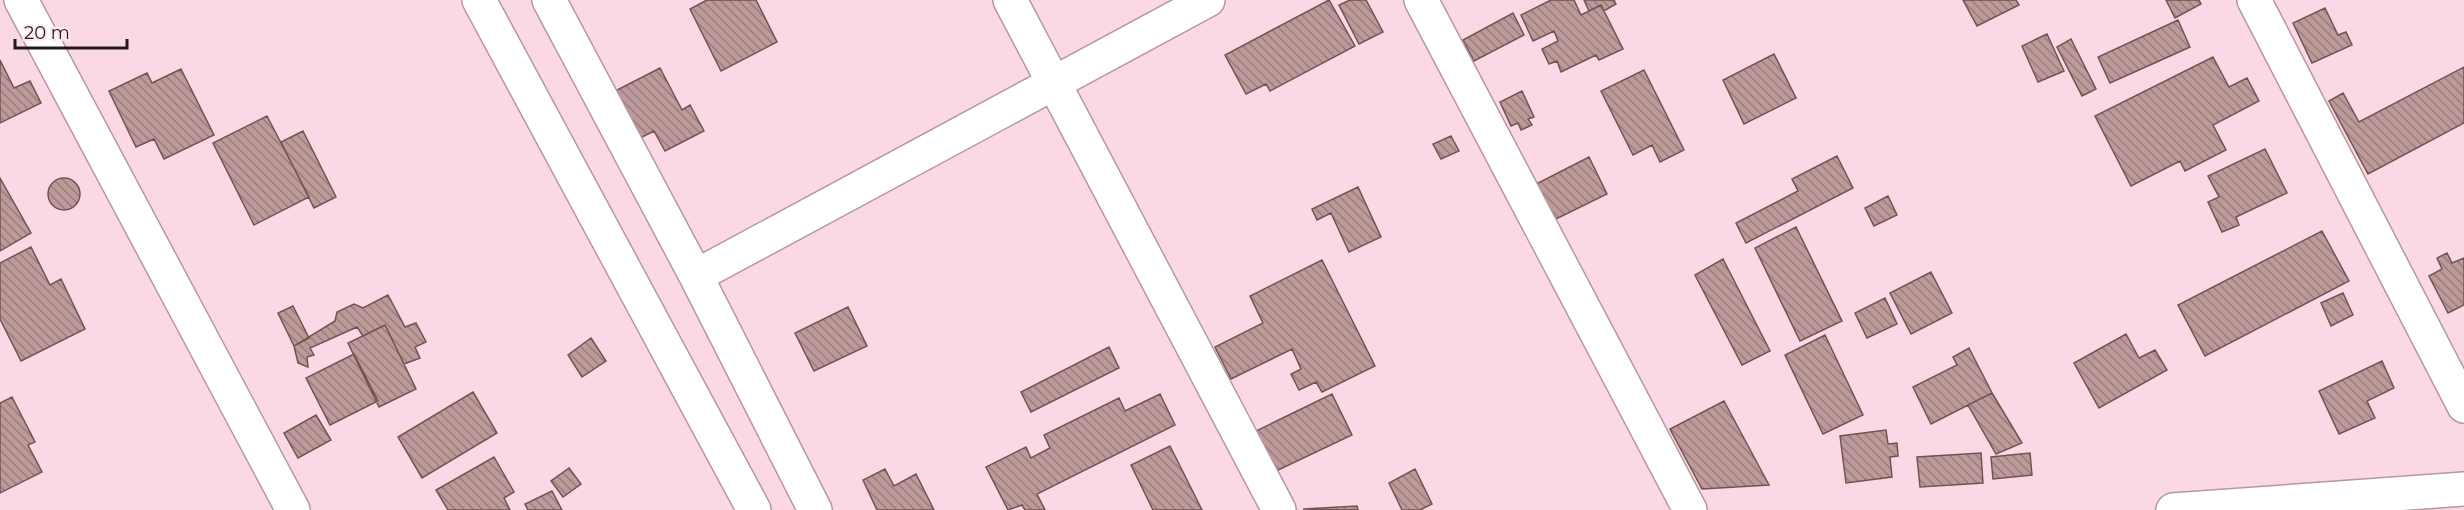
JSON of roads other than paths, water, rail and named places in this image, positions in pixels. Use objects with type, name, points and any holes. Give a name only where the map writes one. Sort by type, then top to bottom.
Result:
[{"type":"street","points":[[21,0],[293,510]]},
{"type":"street","points":[[479,0],[754,510]]},
{"type":"street","points":[[549,0],[696,276],[815,510]]},
{"type":"street","points":[[1010,0],[1056,83],[1279,510]]},
{"type":"street","points":[[696,276],[1208,0]]},
{"type":"street","points":[[1421,0],[1690,510]]},
{"type":"street","points":[[2254,0],[2464,406]]},
{"type":"street","points":[[2173,510],[2464,489]]}]
